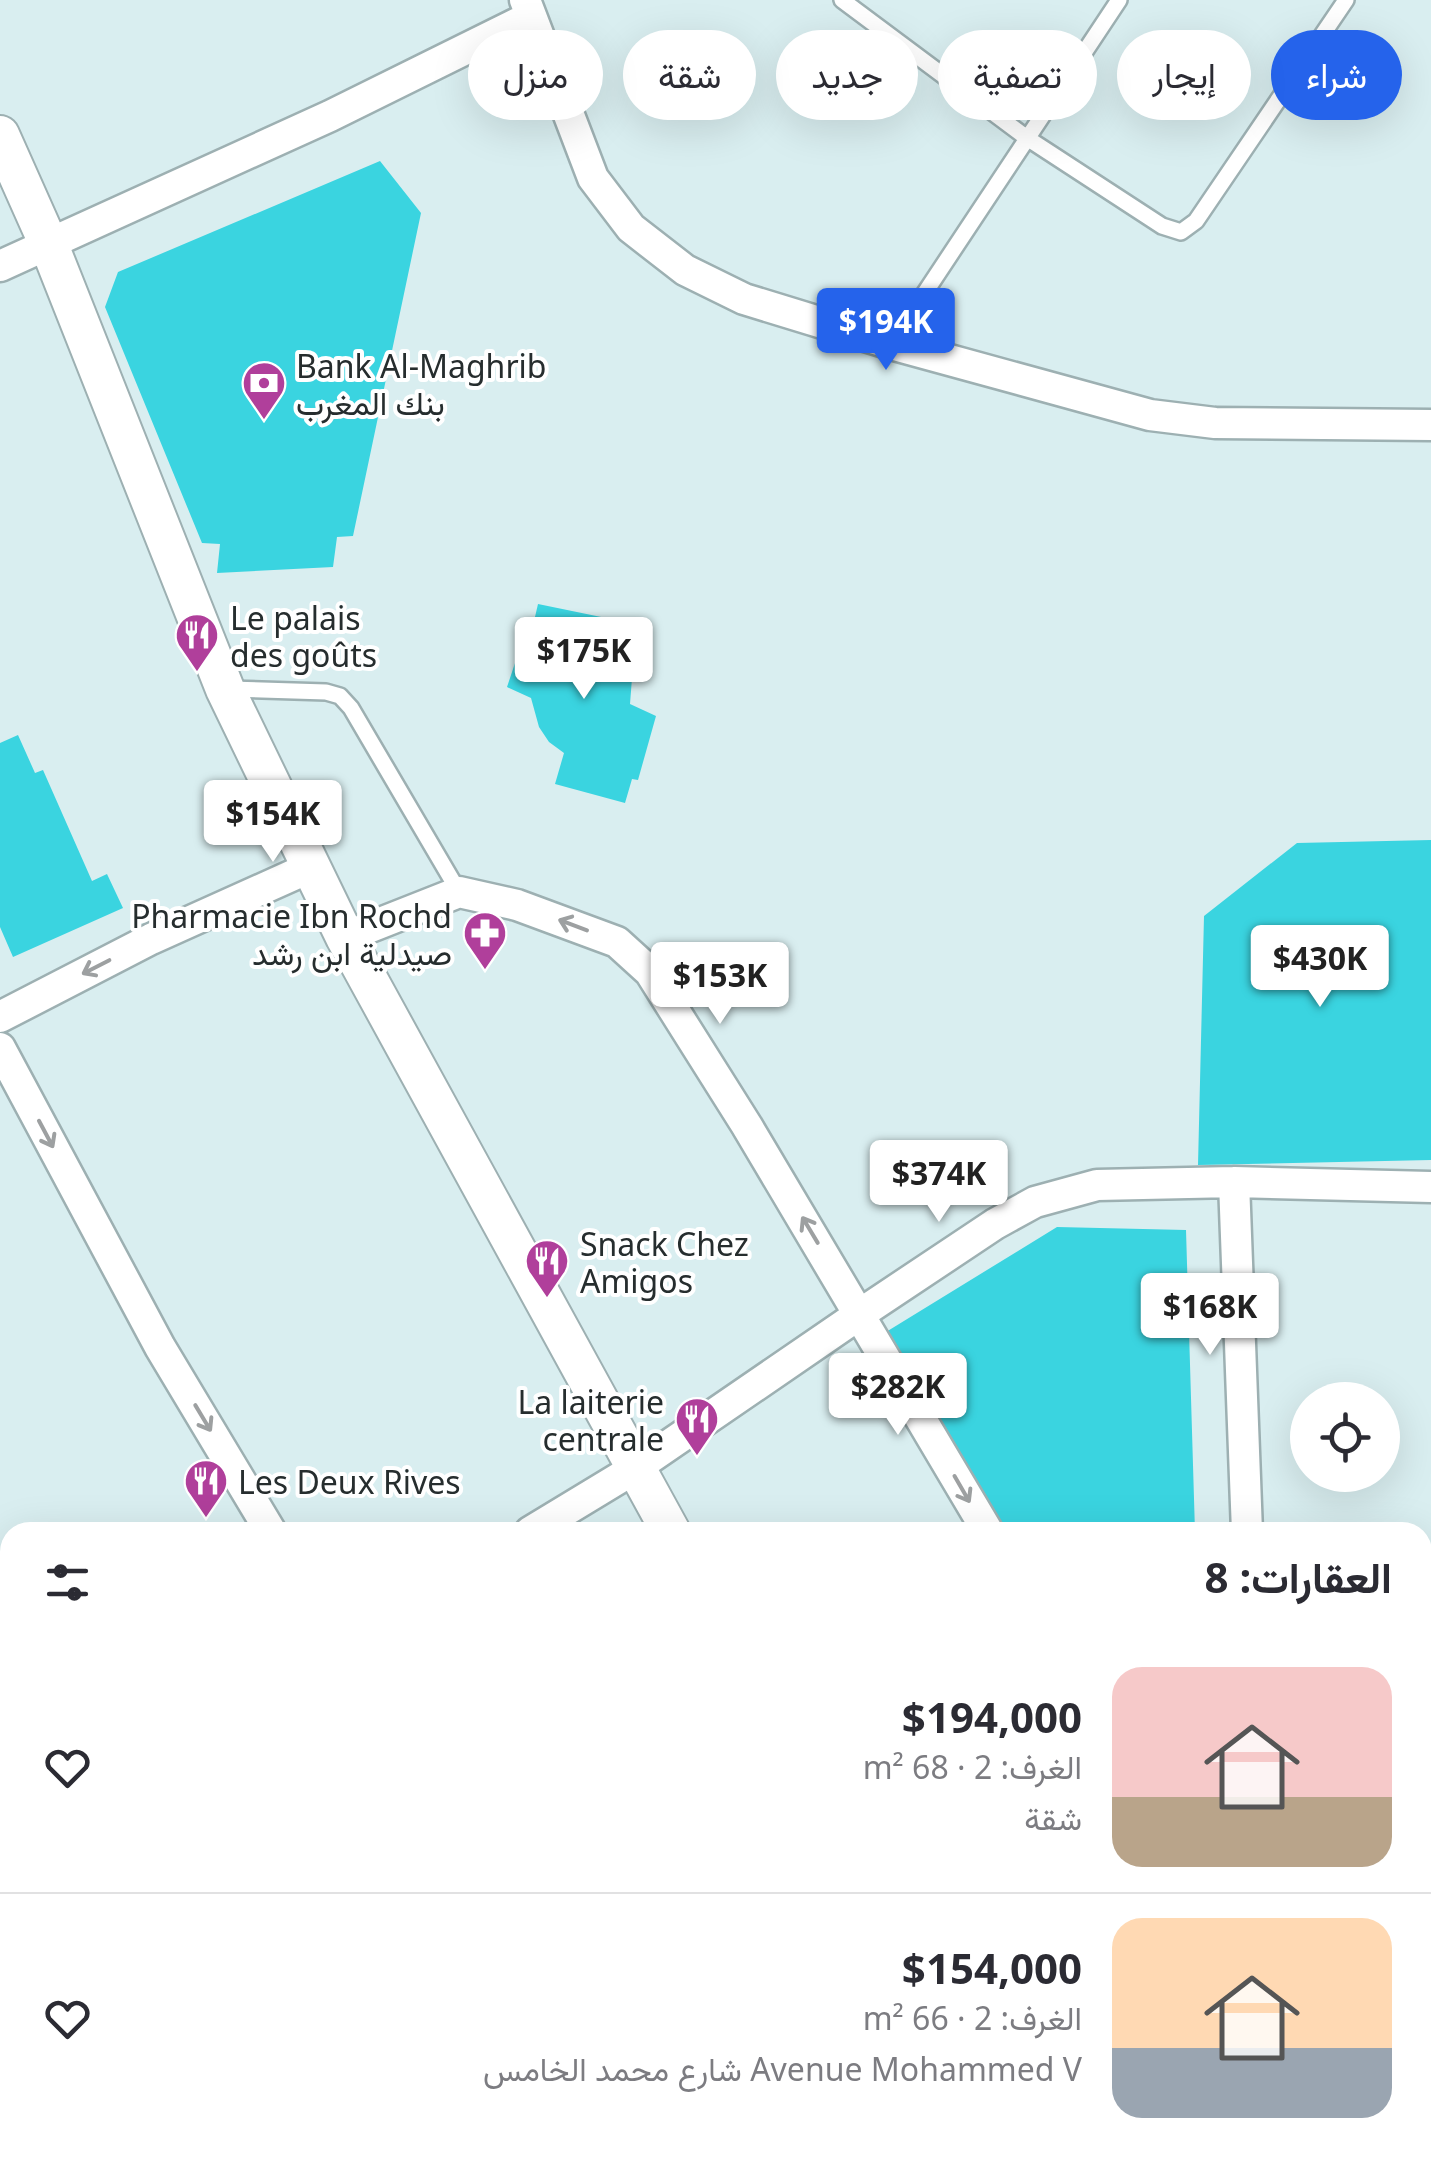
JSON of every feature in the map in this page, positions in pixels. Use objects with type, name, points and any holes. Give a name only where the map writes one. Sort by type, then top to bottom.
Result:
[{"type":"street","points":[[0,266],[330,116],[531,6],[593,178],[631,228],[685,270],[744,299],[891,344],[1150,414],[1215,423],[1431,425]]},
{"type":"street","points":[[0,136],[49,244],[225,689],[345,937],[665,1522]]},
{"type":"street","points":[[0,1017],[150,939],[311,867]]},
{"type":"street","points":[[345,937],[458,892],[517,905],[617,942],[650,972],[982,1522]]},
{"type":"street","points":[[0,1048],[160,1348],[265,1522]]},
{"type":"street","points":[[1234,1182],[1247,1522]]},
{"type":"street","points":[[547,1522],[634,1469],[994,1224],[1035,1202],[1097,1185],[1234,1182],[1431,1187]]},
{"type":"lane","points":[[842,0],[1027,138],[1162,226],[1181,232],[1196,221],[1346,0]]},
{"type":"lane","points":[[891,344],[1119,0]]},
{"type":"lane","points":[[225,689],[326,692],[340,696],[351,708],[458,892]]},
{"type":"building","name":"Bank Al-Maghrib بنك المغرب","points":[[380,161],[421,213],[353,536],[337,537],[333,567],[217,573],[220,544],[202,543],[105,307],[118,272]]},
{"type":"building","points":[[538,604],[606,618],[598,635],[604,637],[602,644],[617,649],[626,661],[632,678],[630,704],[656,716],[638,780],[632,779],[625,803],[555,784],[564,753],[549,742],[539,727],[531,698],[507,687],[521,645],[528,647]]},
{"type":"building","points":[[18,735],[35,773],[43,770],[92,881],[107,874],[123,908],[13,957],[0,927],[0,743]]},
{"type":"building","points":[[1431,840],[1431,1160],[1198,1165],[1204,916],[1297,843]]},
{"type":"building","points":[[1057,1227],[1186,1230],[1195,1522],[1001,1522],[886,1332]]},
{"type":"place","name":"Bank Al-Maghrib بنك المغرب","points":[[264,421]]},
{"type":"place","name":"Le palais des goûts","points":[[197,673]]},
{"type":"place","name":"Pharmacie Ibn Rochd صيدلية ابن رشد","points":[[485,971]]},
{"type":"place","name":"Snack Chez Amigos","points":[[547,1299]]},
{"type":"place","name":"La laiterie centrale","points":[[697,1457]]},
{"type":"place","name":"Les Deux Rives","points":[[206,1519]]}]
